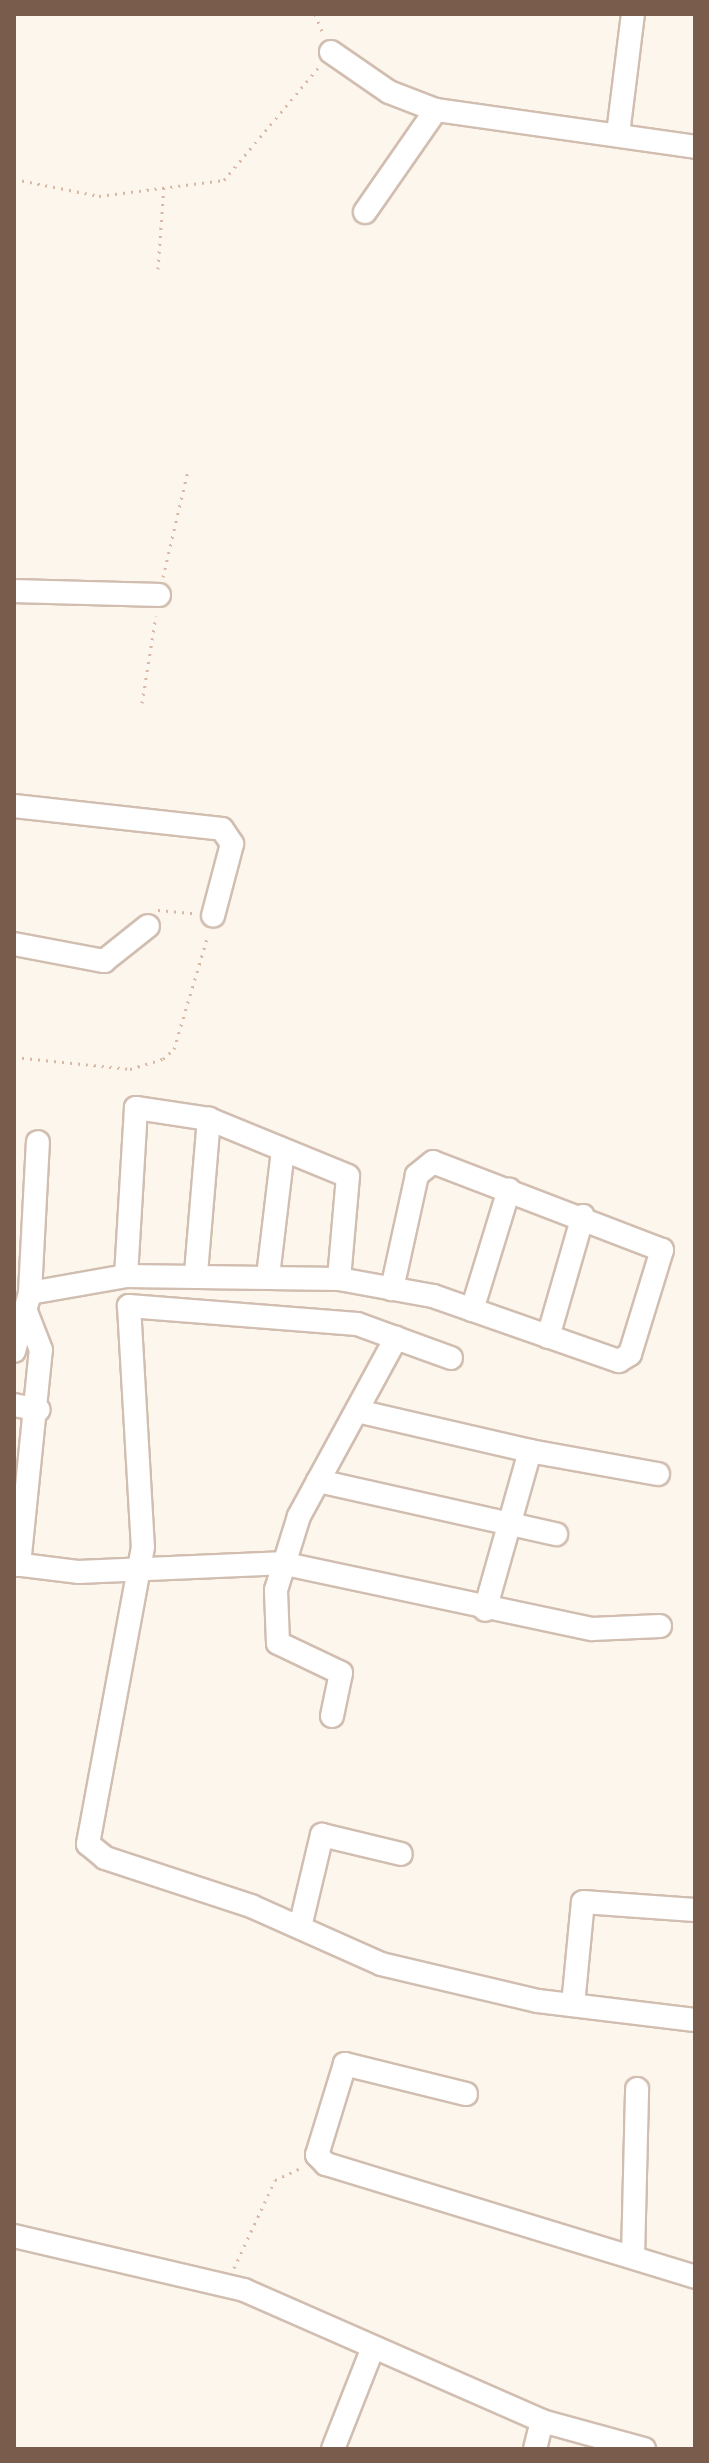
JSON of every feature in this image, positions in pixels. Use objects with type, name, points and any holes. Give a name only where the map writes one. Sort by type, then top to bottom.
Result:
[{"type":"street","points":[[618,134],[633,14]]},
{"type":"street","points":[[331,52],[389,92],[436,110],[695,147]]},
{"type":"street","points":[[365,212],[436,110]]},
{"type":"street","points":[[14,591],[159,595]]},
{"type":"street","points":[[14,806],[222,829],[232,844],[213,916]]},
{"type":"street","points":[[14,944],[104,961],[148,926]]},
{"type":"street","points":[[126,1276],[133,1110],[209,1119],[348,1176],[339,1279]]},
{"type":"street","points":[[196,1273],[209,1119]]},
{"type":"street","points":[[14,1351],[27,1301],[38,1142]]},
{"type":"street","points":[[268,1276],[283,1151]]},
{"type":"street","points":[[27,1301],[126,1276],[196,1273],[339,1279],[472,1310],[548,1337],[625,1359],[661,1256],[658,1243],[433,1162],[422,1165],[392,1289]]},
{"type":"street","points":[[472,1310],[509,1190]]},
{"type":"street","points":[[548,1337],[583,1216]]},
{"type":"street","points":[[27,1301],[41,1350],[39,1410],[17,1565],[138,1570],[281,1563],[485,1610],[592,1629],[660,1626]]},
{"type":"street","points":[[451,1358],[357,1324],[129,1306],[143,1547],[88,1844],[105,1858],[300,1927],[381,1964],[573,2005],[695,2020]]},
{"type":"street","points":[[332,1716],[341,1679],[337,1667],[274,1638],[281,1563],[318,1481],[396,1338]]},
{"type":"street","points":[[14,1405],[39,1410]]},
{"type":"street","points":[[357,1411],[530,1451],[658,1474]]},
{"type":"street","points":[[485,1610],[530,1451]]},
{"type":"street","points":[[318,1481],[556,1534]]},
{"type":"street","points":[[300,1927],[322,1835],[401,1854]]},
{"type":"street","points":[[573,2005],[583,1902],[695,1910]]},
{"type":"street","points":[[466,2094],[345,2064],[316,2149],[320,2160],[695,2277]]},
{"type":"street","points":[[633,2257],[637,2089]]},
{"type":"street","points":[[14,2236],[226,2285],[287,2305],[372,2350],[542,2421],[644,2449]]},
{"type":"street","points":[[333,2449],[372,2350]]},
{"type":"street","points":[[535,2449],[542,2421]]},
{"type":"path","points":[[14,179],[99,196],[164,185],[224,180],[331,52]]},
{"type":"path","points":[[158,269],[164,185]]},
{"type":"path","points":[[142,703],[159,595],[188,470]]},
{"type":"path","points":[[14,1057],[130,1069],[163,1059],[174,1049],[213,916],[159,909],[148,926]]},
{"type":"path","points":[[226,2285],[275,2180],[320,2160]]}]
